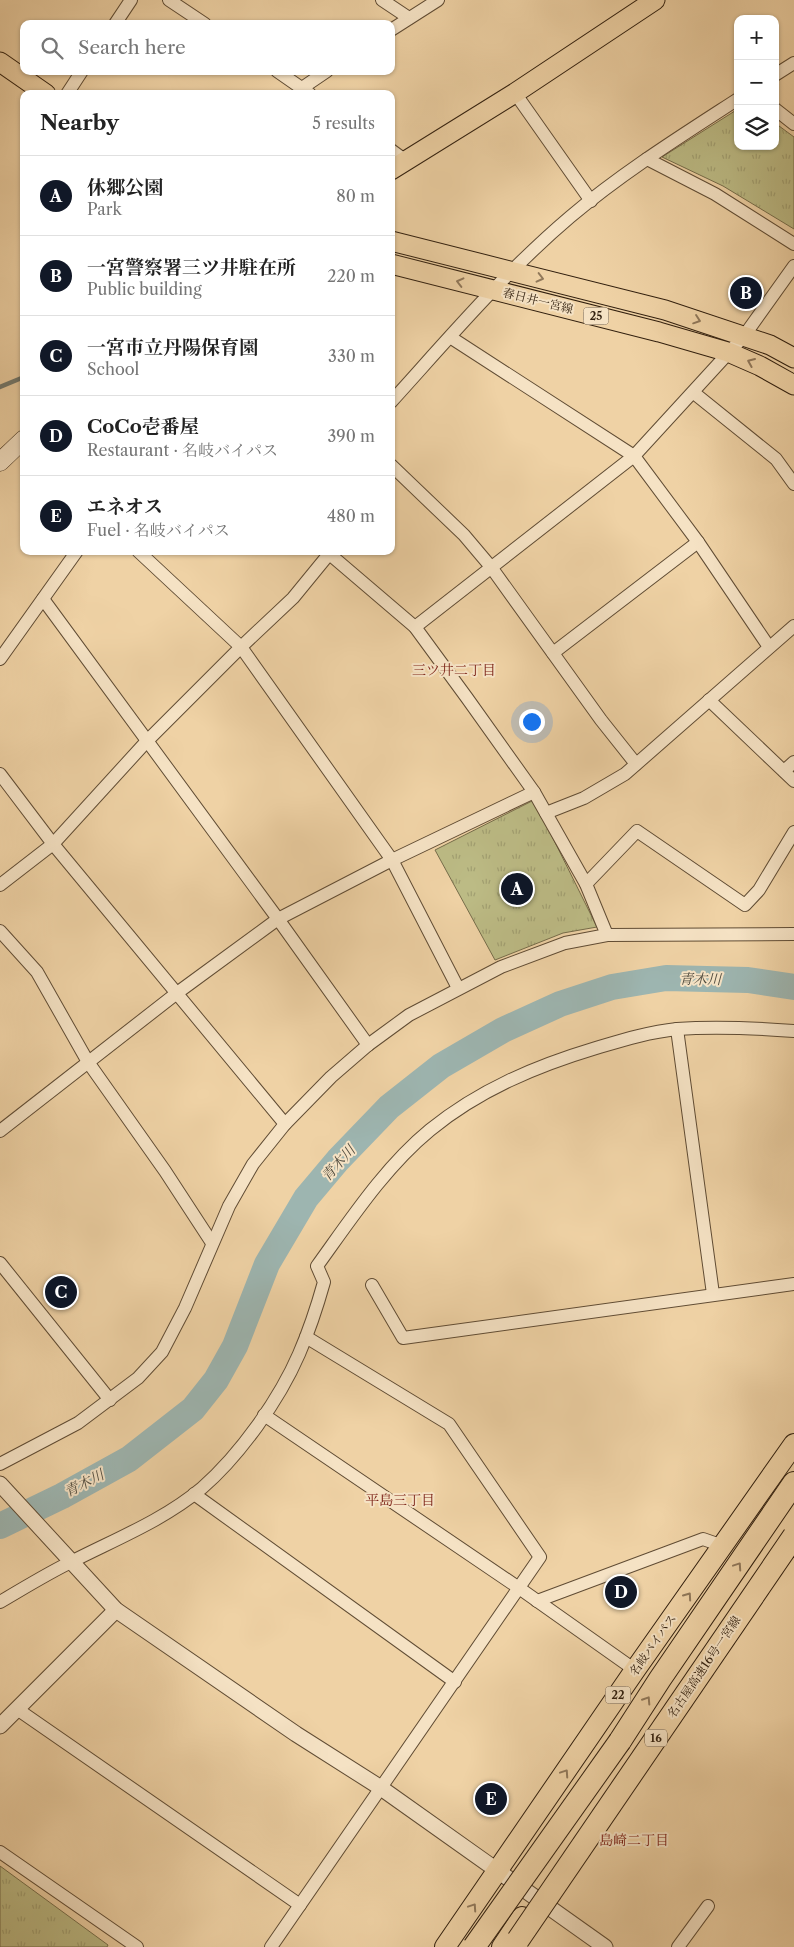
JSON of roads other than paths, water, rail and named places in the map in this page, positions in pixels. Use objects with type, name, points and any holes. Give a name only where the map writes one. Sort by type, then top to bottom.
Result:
[{"type":"highway","name":"名岐バイパス","points":[[445,1947],[635,1670],[794,1444]]},
{"type":"highway","name":"16","points":[[474,1947],[620,1741],[660,1678],[794,1483]]},
{"type":"highway","name":"名古屋高速16号一宮線","points":[[513,1947],[794,1536]]},
{"type":"highway","points":[[502,1947],[794,1544]]},
{"type":"highway","points":[[488,1947],[566,1835],[620,1741]]},
{"type":"main road","points":[[396,160],[515,93],[655,0]]},
{"type":"main road","points":[[0,62],[40,90]]},
{"type":"main road","name":"春日井一宮線","points":[[395,242],[665,310],[770,345],[794,358]]},
{"type":"main road","name":"春日井一宮線","points":[[395,265],[659,332],[728,352],[760,366],[794,385]]},
{"type":"main road","points":[[0,462],[20,444]]},
{"type":"street","points":[[118,20],[131,0]]},
{"type":"street","points":[[169,0],[199,20]]},
{"type":"street","points":[[382,0],[409,18]]},
{"type":"street","points":[[395,27],[438,0]]},
{"type":"street","points":[[779,72],[794,63]]},
{"type":"street","points":[[70,90],[79,75]]},
{"type":"street","points":[[283,75],[305,90]]},
{"type":"street","points":[[307,90],[323,75]]},
{"type":"street","points":[[515,93],[591,201]]},
{"type":"street","points":[[395,398],[492,290],[571,216],[647,159],[734,102]]},
{"type":"street","points":[[779,112],[794,124]]},
{"type":"street","points":[[647,159],[715,194],[794,244]]},
{"type":"street","points":[[415,627],[634,456],[694,393],[744,336],[794,266]]},
{"type":"street","points":[[450,337],[634,456],[698,542],[769,647]]},
{"type":"street","points":[[694,393],[776,459],[794,484]]},
{"type":"street","points":[[395,469],[464,534],[491,567],[601,720],[636,764]]},
{"type":"street","points":[[553,653],[698,542]]},
{"type":"street","points":[[0,660],[75,555]]},
{"type":"street","points":[[142,555],[241,647],[392,860],[458,988]]},
{"type":"street","points":[[0,885],[53,844],[146,742],[293,598],[325,555]]},
{"type":"street","points":[[329,555],[415,627],[534,792],[586,884],[607,935]]},
{"type":"street","points":[[43,599],[368,1045]]},
{"type":"street","points":[[546,813],[584,798],[624,774],[794,626]]},
{"type":"street","points":[[710,700],[789,766],[794,781]]},
{"type":"street","points":[[0,774],[53,844],[285,1124]]},
{"type":"street","points":[[0,1130],[177,992],[278,920],[392,860],[534,792]]},
{"type":"street","points":[[586,884],[637,831],[745,905],[758,890],[794,832]]},
{"type":"street","points":[[0,931],[37,972],[88,1062],[165,1171],[212,1243]]},
{"type":"street","points":[[0,1464],[78,1424],[138,1378],[162,1352],[184,1308],[229,1206],[253,1164],[285,1124],[331,1077],[368,1045],[409,1015],[501,967],[565,943],[607,935],[794,934]]},
{"type":"street","points":[[0,1602],[67,1557],[128,1534],[178,1505],[208,1481],[247,1440],[264,1415],[298,1356],[306,1337],[324,1282],[317,1266],[374,1189],[399,1159],[429,1130],[464,1104],[512,1079],[563,1058],[641,1034],[677,1029],[742,1027],[794,1031]]},
{"type":"street","points":[[677,1029],[713,1294]]},
{"type":"street","points":[[0,1263],[110,1400]]},
{"type":"street","points":[[372,1285],[403,1338],[794,1284]]},
{"type":"street","points":[[271,1947],[540,1557],[449,1424],[306,1337]]},
{"type":"street","points":[[264,1415],[519,1588],[635,1670]]},
{"type":"street","points":[[0,1484],[116,1610],[296,1734],[381,1788],[605,1947]]},
{"type":"street","points":[[194,1494],[455,1682]]},
{"type":"street","points":[[537,1601],[703,1539],[723,1546]]},
{"type":"street","points":[[0,1726],[116,1610]]},
{"type":"street","points":[[17,1709],[300,1905]]},
{"type":"street","points":[[0,1852],[137,1947]]},
{"type":"street","points":[[678,1947],[708,1906]]},
{"type":"waterway","points":[[0,387],[20,379]]},
{"type":"waterway","name":"青木川","points":[[0,1526],[62,1496],[129,1459],[193,1409],[216,1380],[235,1346],[267,1264],[306,1198],[338,1160],[389,1107],[441,1066],[503,1030],[560,1004],[612,987],[666,978],[748,980],[794,987]]},
{"type":"place","name":"一宮警察署三ツ井駐在所","points":[[746,293]]},
{"type":"place","name":"休郷公園","points":[[517,889]]},
{"type":"place","name":"一宮市立丹陽保育園","points":[[61,1292]]},
{"type":"place","name":"CoCo壱番屋","points":[[621,1592]]},
{"type":"place","name":"エネオス","points":[[491,1799]]},
{"type":"district","name":"三ツ井二丁目","points":[[454,670]]},
{"type":"district","name":"平島三丁目","points":[[400,1500]]},
{"type":"district","name":"島崎二丁目","points":[[634,1840]]}]
